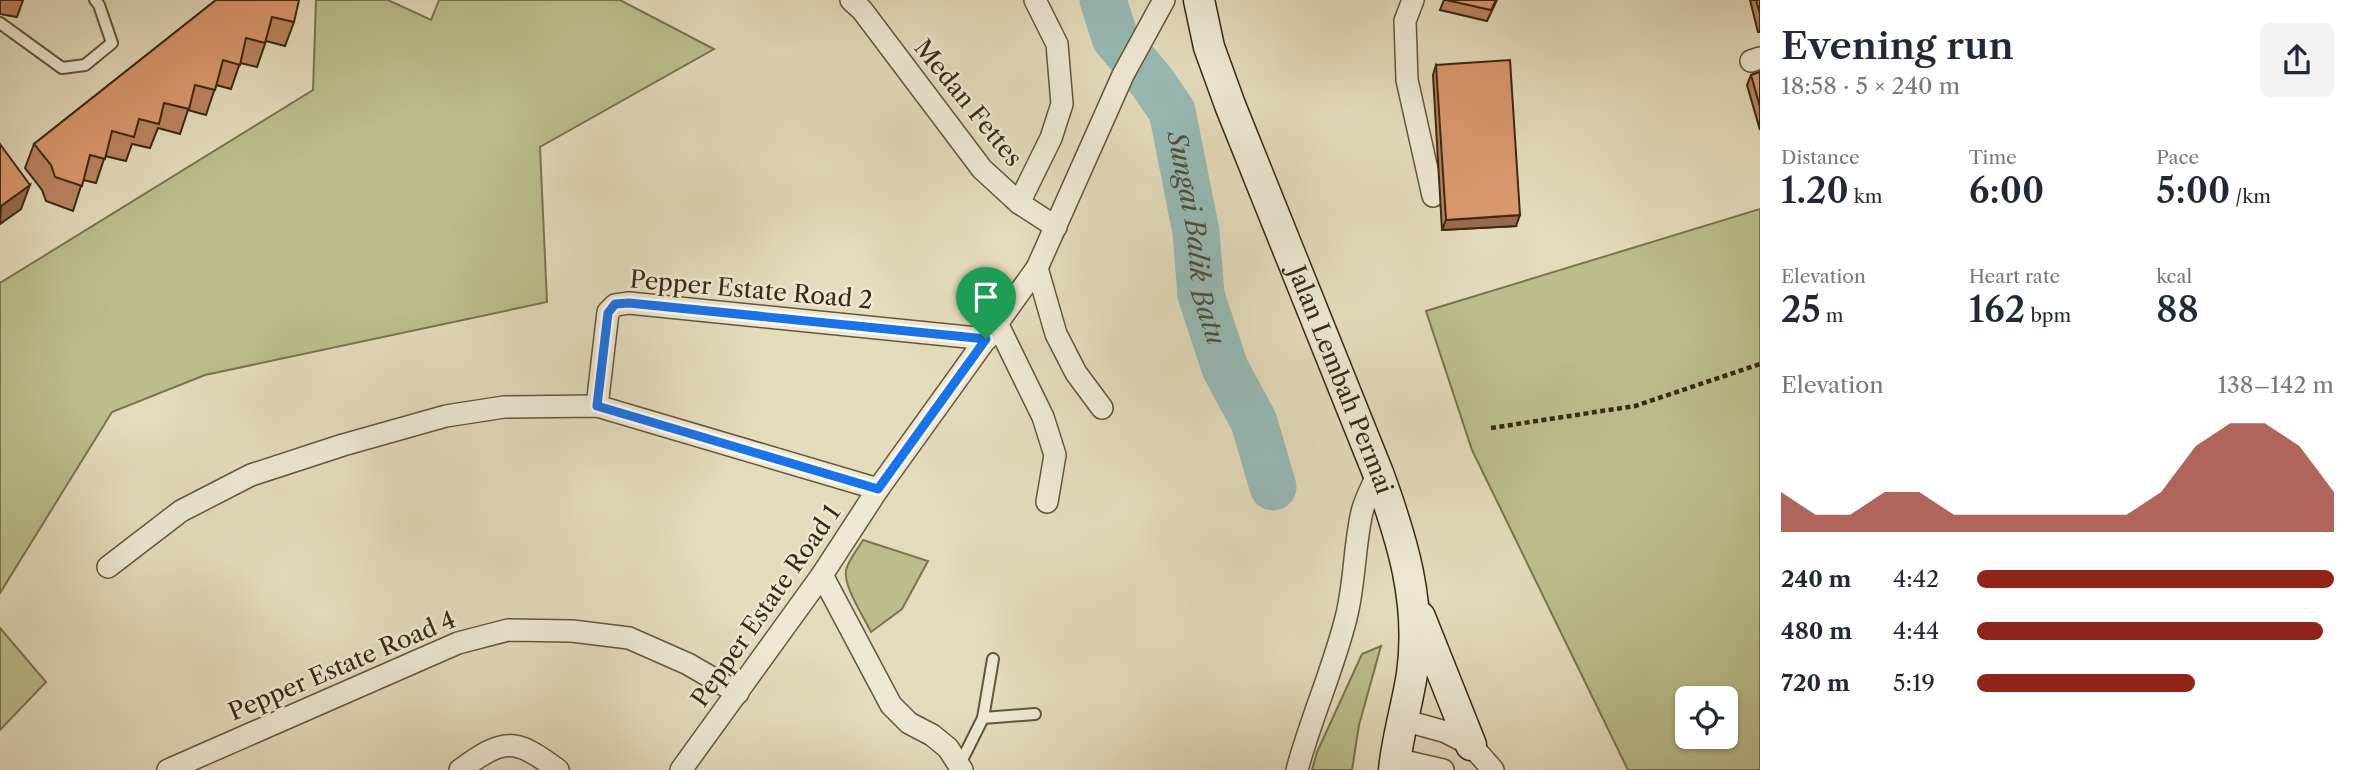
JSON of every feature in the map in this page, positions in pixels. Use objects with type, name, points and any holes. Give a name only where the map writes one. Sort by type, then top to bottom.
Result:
[{"type":"main road","name":"Jalan Lembah Permai","points":[[1199,0],[1209,47],[1230,105],[1378,472],[1400,534],[1413,597],[1415,636],[1412,673],[1394,765]]},
{"type":"main road","points":[[1413,597],[1471,745]]},
{"type":"street","name":"Medan Fettes","points":[[851,0],[862,10],[982,169],[1018,203],[1056,227]]},
{"type":"street","points":[[1018,203],[1051,138],[1062,104],[1058,44],[1035,0]]},
{"type":"street","name":"Pepper Estate Road 1","points":[[681,770],[822,575],[878,489],[1037,268],[1123,75],[1164,0]]},
{"type":"street","points":[[1413,0],[1405,21],[1407,80],[1433,196]]},
{"type":"street","points":[[1037,268],[1056,334],[1076,373],[1102,408]]},
{"type":"street","name":"Pepper Estate Road 2","points":[[597,406],[608,313],[615,304],[992,332]]},
{"type":"street","points":[[992,332],[1043,416],[1055,455],[1047,502]]},
{"type":"street","points":[[108,567],[181,511],[251,475],[446,416],[504,407],[597,406],[878,489]]},
{"type":"street","points":[[1297,770],[1310,723],[1328,681],[1340,643],[1350,599],[1362,509],[1378,472]]},
{"type":"street","points":[[822,575],[891,705],[909,723],[948,748],[961,767]]},
{"type":"street","name":"Pepper Estate Road 4","points":[[168,770],[457,643],[508,630],[572,631],[629,638],[688,664],[737,693]]},
{"type":"street","points":[[1403,720],[1446,732],[1471,745],[1493,770]]},
{"type":"street","points":[[460,770],[497,746],[522,746],[558,770]]},
{"type":"street","points":[[1394,765],[1443,770]]},
{"type":"lane","points":[[0,23],[62,68],[85,65],[112,43],[95,0]]},
{"type":"lane","points":[[961,767],[983,718],[993,659]]},
{"type":"lane","points":[[983,718],[1035,714]]},
{"type":"path","points":[[1491,428],[1635,406],[1760,364]]},
{"type":"green space","points":[[316,0],[388,0],[431,20],[439,0],[620,0],[714,49],[540,147],[547,302],[205,375],[112,412],[0,593],[0,283],[313,90]]},
{"type":"green space","points":[[1760,209],[1760,770],[1628,770],[1472,450],[1426,311]]},
{"type":"green space","points":[[863,540],[928,561],[902,609],[871,632],[846,577],[849,562]]},
{"type":"green space","points":[[0,628],[46,682],[0,730]]},
{"type":"green space","points":[[1381,646],[1359,725],[1352,770],[1312,770],[1317,752],[1362,654]]},
{"type":"building","points":[[216,0],[299,0],[294,22],[272,17],[265,43],[246,38],[240,65],[223,60],[215,90],[195,85],[189,109],[164,103],[159,124],[139,119],[134,137],[112,131],[105,159],[90,155],[82,186],[55,177],[51,165],[34,144]]},
{"type":"building","points":[[1446,0],[1496,0],[1491,10]]},
{"type":"building","points":[[1510,60],[1520,215],[1446,220],[1436,65]]},
{"type":"building","points":[[1760,72],[1760,107],[1751,75]]},
{"type":"building","points":[[0,144],[30,185],[1,206],[0,205]]},
{"type":"waterway","name":"Sungai Balik Batu","points":[[1103,0],[1115,38],[1172,111],[1196,232],[1201,295],[1225,368],[1254,422],[1273,487]]},
{"type":"route","points":[[629,303],[986,339],[878,489],[597,406],[606,324],[608,313],[615,304],[629,303]]}]
